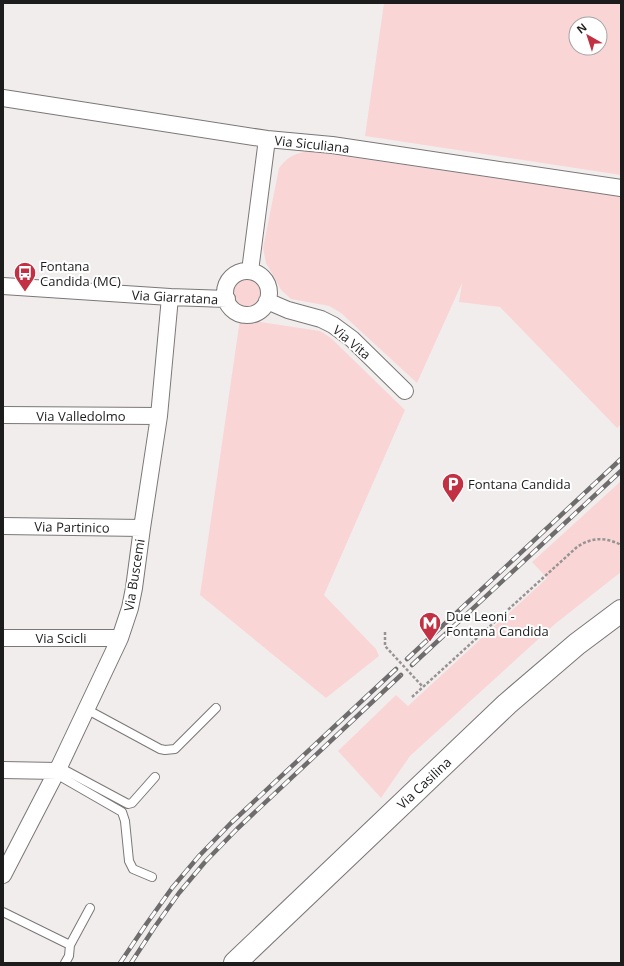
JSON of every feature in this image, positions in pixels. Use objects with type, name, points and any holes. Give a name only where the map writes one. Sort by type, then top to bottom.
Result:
[{"type":"main road","name":"Via Casilina","points":[[234,963],[508,704],[577,644],[621,611]]},
{"type":"street","name":"Via Siculiana","points":[[3,98],[267,139],[332,145],[621,188]]},
{"type":"street","points":[[250,271],[267,139]]},
{"type":"street","points":[[250,271],[258,274],[266,281],[269,287],[269,295],[267,301],[261,309],[256,312],[244,314],[233,309],[226,299],[227,286],[231,278],[238,273],[250,271]]},
{"type":"street","name":"Via Giarratana","points":[[3,286],[170,297],[226,299]]},
{"type":"street","name":"Via Buscemi","points":[[3,875],[57,771],[120,638],[132,598],[159,416],[170,297]]},
{"type":"street","name":"Via Vita","points":[[267,301],[288,310],[321,319],[339,329],[358,345],[405,391]]},
{"type":"street","name":"Via Valledolmo","points":[[3,415],[159,416]]},
{"type":"street","name":"Via Partinico","points":[[3,526],[142,528]]},
{"type":"street","name":"Via Scicli","points":[[3,638],[120,638]]},
{"type":"street","points":[[3,770],[57,771]]},
{"type":"lane","points":[[86,709],[160,748],[170,750],[175,749],[216,708]]},
{"type":"lane","points":[[57,771],[128,804],[132,803],[155,777]]},
{"type":"lane","points":[[57,771],[122,812],[125,821],[129,861],[133,869],[152,877]]},
{"type":"lane","points":[[65,963],[69,956],[70,945],[90,908]]},
{"type":"lane","points":[[3,912],[70,945]]},
{"type":"path","points":[[412,697],[577,547],[585,542],[600,538],[616,542],[621,545]]},
{"type":"path","points":[[384,632],[385,646],[423,687]]},
{"type":"shaded area","points":[[384,3],[621,3],[621,175],[365,136]]},
{"type":"shaded area","points":[[308,151],[621,197],[621,424],[617,428],[500,307],[459,302],[462,283],[417,383],[341,313],[329,306],[291,299],[281,290],[266,263],[263,248],[279,168],[291,156]]},
{"type":"shaded area","points":[[247,280],[256,284],[260,293],[256,302],[247,306],[238,302],[234,293],[238,284]]},
{"type":"shaded area","points":[[240,319],[320,331],[331,338],[405,410],[324,595],[376,649],[379,656],[326,698],[200,595]]},
{"type":"shaded area","points":[[621,481],[621,572],[555,624],[410,756],[381,798],[338,751],[396,695],[408,706],[547,578],[532,562]]},
{"type":"railway","points":[[407,659],[621,459]]},
{"type":"railway","points":[[412,665],[621,471]]},
{"type":"railway","points":[[120,963],[172,888],[199,856],[231,823],[396,669]]},
{"type":"railway","points":[[131,963],[179,893],[205,862],[237,829],[401,675]]},
{"type":"place","name":"Fontana Candida (MC)","points":[[25,292]]},
{"type":"place","name":"Fontana Candida","points":[[453,504]]},
{"type":"place","name":"Due Leoni - Fontana Candida","points":[[430,642]]}]
